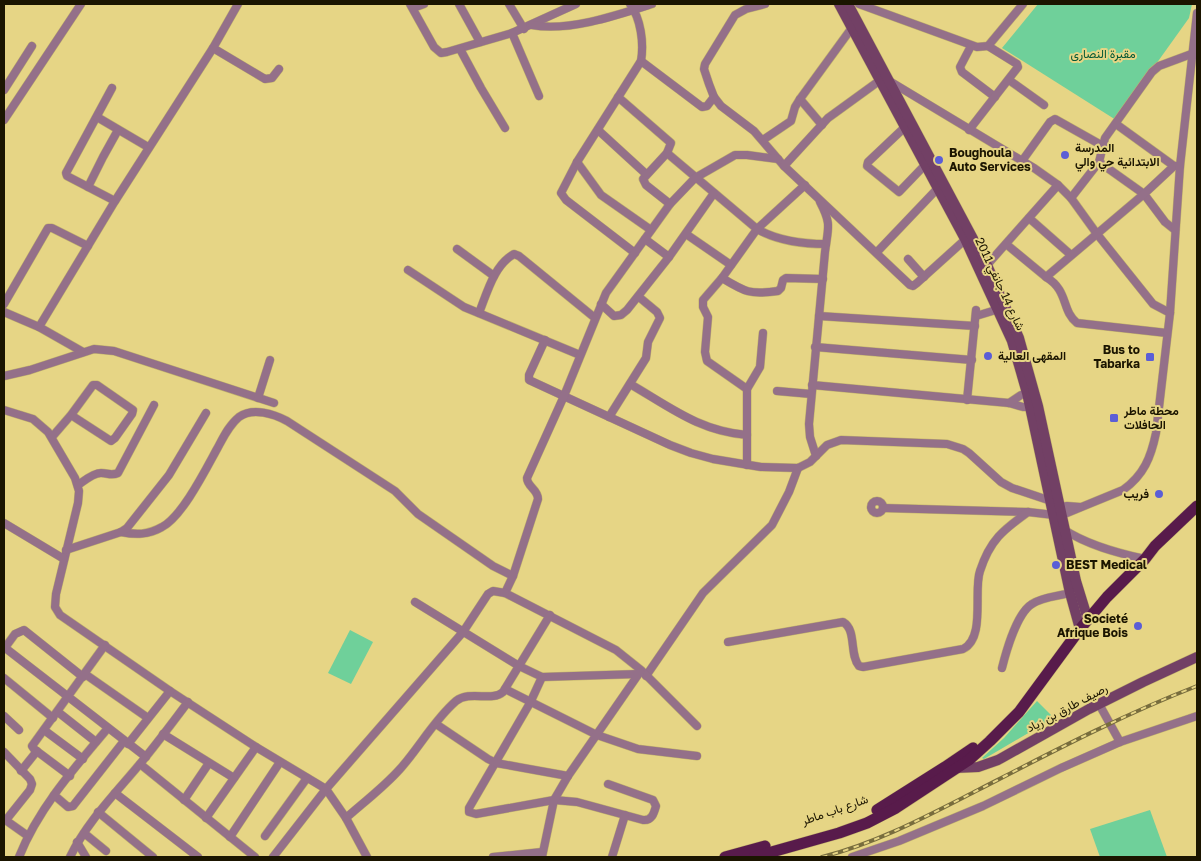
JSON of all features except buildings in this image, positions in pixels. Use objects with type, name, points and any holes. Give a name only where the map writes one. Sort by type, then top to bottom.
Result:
[{"type":"main road","name":"شارع 14 جانفي 2011","points":[[839,4],[855,26],[968,237],[999,309],[1031,392]]},
{"type":"main road","name":"شارع 14 جانفي 2011","points":[[848,4],[855,26]]},
{"type":"main road","name":"شارع 14 جانفي 2011","points":[[884,81],[905,128],[925,165],[987,265],[1021,344],[1056,512],[1070,593],[1082,621]]},
{"type":"main road","points":[[1082,621],[1115,578],[1142,558],[1197,506]]},
{"type":"main road","name":"شارع 14 جانفي 2011","points":[[1056,512],[1066,531],[1082,621]]},
{"type":"main road","name":"شارع باب ماطر","points":[[725,857],[837,826],[864,816],[891,802],[945,767],[973,747],[1013,708],[1082,621]]},
{"type":"main road","name":"شارع باب ماطر","points":[[754,857],[839,833],[867,823],[896,808],[958,768],[990,741],[1018,712],[1082,621]]},
{"type":"main road","name":"رصيف طارق بن زياد","points":[[945,767],[978,767],[998,760],[1099,704],[1197,658]]},
{"type":"street","points":[[4,120],[81,4]]},
{"type":"street","points":[[39,327],[148,147],[238,4]]},
{"type":"street","points":[[424,4],[411,6],[437,51],[447,52],[524,29],[576,4]]},
{"type":"street","points":[[459,4],[480,42]]},
{"type":"street","points":[[509,4],[524,29]]},
{"type":"street","points":[[532,25],[559,27],[609,17],[632,7],[652,4]]},
{"type":"street","points":[[765,4],[745,6],[730,21],[705,64],[705,74],[714,97],[728,113],[754,131],[784,166],[910,285],[914,286],[968,237]]},
{"type":"street","points":[[859,4],[971,46],[988,46],[1018,65],[969,130]]},
{"type":"street","points":[[988,46],[1023,4]]},
{"type":"street","points":[[632,7],[643,48],[641,61],[577,162],[561,192],[563,198],[635,253]]},
{"type":"street","points":[[883,508],[1056,512],[1080,507],[1123,490],[1138,477],[1148,461],[1156,433],[1170,312],[1177,166],[1194,53],[1197,13]]},
{"type":"street","points":[[763,140],[791,121],[795,107],[800,99],[855,26]]},
{"type":"street","points":[[512,33],[539,96]]},
{"type":"street","points":[[4,90],[32,46]]},
{"type":"street","points":[[971,46],[960,67],[962,72],[995,97]]},
{"type":"street","points":[[212,48],[265,79],[272,78],[278,68]]},
{"type":"street","points":[[460,49],[480,88],[505,128]]},
{"type":"street","points":[[1071,198],[1099,162],[1105,138],[1156,69],[1194,53]]},
{"type":"street","points":[[641,61],[702,107],[707,106],[714,97]]},
{"type":"street","points":[[1008,80],[1044,106]]},
{"type":"street","points":[[784,166],[822,125],[842,107],[884,81],[1022,161],[1058,185],[1071,198],[1153,304],[1170,312]]},
{"type":"street","points":[[112,88],[66,172],[67,176],[115,202]]},
{"type":"street","points":[[618,97],[670,141],[671,146],[667,153],[643,179],[644,182],[670,204]]},
{"type":"street","points":[[800,99],[822,125]]},
{"type":"street","points":[[97,118],[148,147]]},
{"type":"street","points":[[1022,161],[1050,122],[1056,119],[1103,146]]},
{"type":"street","points":[[1116,124],[1177,166]]},
{"type":"street","points":[[905,128],[868,162],[868,166],[898,192],[925,165]]},
{"type":"street","points":[[88,187],[118,130]]},
{"type":"street","points":[[598,130],[646,174]]},
{"type":"street","points":[[667,153],[757,229],[781,240],[826,244]]},
{"type":"street","points":[[505,593],[513,576],[538,499],[536,491],[528,484],[527,478],[564,396],[606,293],[670,204],[695,178],[735,155],[778,159]]},
{"type":"street","points":[[577,162],[601,195],[651,230]]},
{"type":"street","points":[[1099,162],[1144,194],[1166,222],[1175,230]]},
{"type":"street","points":[[1046,277],[1177,166]]},
{"type":"street","points":[[747,389],[715,368],[706,357],[708,317],[702,304],[705,297],[722,278],[757,229],[805,185]]},
{"type":"street","points":[[987,265],[1058,185]]},
{"type":"street","points":[[877,252],[938,188]]},
{"type":"street","points":[[601,304],[612,314],[618,316],[628,310],[686,234],[714,193]]},
{"type":"street","points":[[816,456],[809,430],[811,394],[826,244],[829,234],[828,221],[818,197]]},
{"type":"street","points":[[1029,218],[1071,255]]},
{"type":"street","points":[[4,304],[48,228],[52,228],[88,246]]},
{"type":"street","points":[[686,234],[731,265]]},
{"type":"street","points":[[645,239],[669,257]]},
{"type":"street","points":[[1006,244],[1058,286],[1070,314],[1078,323],[1167,333]]},
{"type":"street","points":[[457,249],[494,276]]},
{"type":"street","points":[[478,313],[494,276],[510,256],[516,254],[595,318]]},
{"type":"street","points":[[908,259],[924,277]]},
{"type":"street","points":[[408,270],[458,303],[478,313],[580,355]]},
{"type":"street","points":[[722,278],[742,290],[752,293],[778,291],[783,280],[786,278],[823,279]]},
{"type":"street","points":[[609,417],[646,358],[648,342],[660,318],[657,312],[639,297]]},
{"type":"street","points":[[967,400],[976,313],[999,309]]},
{"type":"street","points":[[4,312],[39,327],[84,352]]},
{"type":"street","points":[[819,316],[975,326]]},
{"type":"street","points":[[747,466],[747,389],[760,367],[763,333]]},
{"type":"street","points":[[545,340],[528,378],[609,417],[691,453],[747,466],[798,468],[810,462],[827,445],[841,440],[947,444],[963,449],[1006,485],[1056,512]]},
{"type":"street","points":[[815,347],[972,360]]},
{"type":"street","points":[[4,376],[30,370],[84,352],[98,349],[110,350],[274,403]]},
{"type":"street","points":[[258,398],[270,360]]},
{"type":"street","points":[[630,384],[700,424],[728,433],[747,435]]},
{"type":"street","points":[[52,438],[94,385],[133,410],[115,438],[111,441],[72,415]]},
{"type":"street","points":[[812,385],[1009,403],[1023,407],[1034,406]]},
{"type":"street","points":[[778,391],[811,394]]},
{"type":"street","points":[[1009,403],[1021,395],[1031,392]]},
{"type":"street","points":[[78,485],[100,472],[112,475],[118,472],[154,405]]},
{"type":"street","points":[[4,410],[33,419],[39,423],[52,438],[78,485],[78,503],[56,594],[55,607],[60,615],[170,691],[326,790],[346,818],[367,857]]},
{"type":"street","points":[[121,532],[140,535],[158,530],[167,524],[190,494],[223,438],[240,416],[263,412],[282,418],[395,491],[418,514],[493,566],[513,576]]},
{"type":"street","points":[[66,550],[121,532],[132,523],[169,475],[206,413]]},
{"type":"street","points":[[493,857],[542,855],[554,800],[568,776],[642,673],[703,593],[772,525],[789,492],[798,468]]},
{"type":"street","points":[[728,642],[842,622],[850,628],[856,660],[859,666],[963,648],[970,643],[976,625],[978,579],[985,559],[998,536],[1028,512]]},
{"type":"street","points":[[4,523],[64,559]]},
{"type":"street","points":[[1066,531],[1089,543],[1142,558]]},
{"type":"street","points":[[273,857],[326,790],[462,632],[488,594],[494,590],[505,593],[607,644],[642,673],[697,726]]},
{"type":"street","points":[[1002,668],[1011,636],[1030,605],[1038,601],[1070,593]]},
{"type":"street","points":[[414,602],[519,666],[542,677],[642,673]]},
{"type":"street","points":[[346,818],[396,773],[458,699],[470,695],[497,696],[504,689],[550,615]]},
{"type":"street","points":[[146,757],[4,648],[15,634],[20,630],[24,630],[84,675],[148,718]]},
{"type":"street","points":[[70,776],[32,746],[105,645]]},
{"type":"street","points":[[542,677],[530,703],[469,808],[470,813],[476,814],[554,800],[577,802],[643,820],[649,820],[654,814],[656,804],[652,799],[608,784]]},
{"type":"street","points":[[4,678],[96,742]]},
{"type":"street","points":[[504,689],[598,735],[645,751],[696,756]]},
{"type":"street","points":[[54,796],[68,807],[73,806],[170,691]]},
{"type":"street","points":[[70,857],[77,842],[98,812],[146,757],[188,702]]},
{"type":"street","points":[[1099,704],[1120,742]]},
{"type":"street","points":[[4,716],[19,730]]},
{"type":"street","points":[[852,857],[899,841],[983,806],[1120,742],[1197,716]]},
{"type":"street","points":[[436,724],[477,753],[496,763],[568,776]]},
{"type":"street","points":[[20,857],[28,836],[54,796],[108,728]]},
{"type":"street","points":[[44,730],[83,759]]},
{"type":"street","points":[[163,734],[234,778]]},
{"type":"street","points":[[206,818],[256,747]]},
{"type":"street","points":[[21,770],[37,751]]},
{"type":"street","points":[[4,752],[31,781],[32,787],[5,820],[28,836]]},
{"type":"street","points":[[230,837],[280,762]]},
{"type":"street","points":[[184,800],[209,763]]},
{"type":"street","points":[[140,764],[255,857]]},
{"type":"street","points":[[265,836],[307,778]]},
{"type":"street","points":[[115,793],[198,857]]},
{"type":"street","points":[[98,812],[153,857]]},
{"type":"street","points":[[612,857],[625,815]]},
{"type":"street","points":[[84,833],[106,851]]},
{"type":"street","points":[[77,842],[86,857]]},
{"type":"green space","name":"مقبرة النصارى","points":[[1038,4],[1192,4],[1189,18],[1116,120],[1002,48]]},
{"type":"green space","points":[[350,630],[373,642],[351,684],[328,673]]},
{"type":"green space","points":[[1037,701],[1054,718],[984,759],[982,758],[1004,738]]},
{"type":"green space","points":[[1150,810],[1167,857],[1100,857],[1090,829]]},
{"type":"railway","points":[[822,857],[882,837],[902,828],[1086,735],[1141,709],[1197,686]]},
{"type":"place","name":"المدرسة الابتدائية حي والي","points":[[1065,155]]},
{"type":"place","name":"Boughoula Auto Services","points":[[939,160]]},
{"type":"place","name":"المقهى العالية","points":[[988,356]]},
{"type":"place","name":"Bus to Tabarka","points":[[1150,357]]},
{"type":"place","name":"محطة ماطر الحافلات","points":[[1114,418]]},
{"type":"place","name":"فريب","points":[[1159,494]]},
{"type":"place","name":"BEST Medical","points":[[1056,565]]},
{"type":"place","name":"Societé Afrique Bois","points":[[1138,626]]}]
